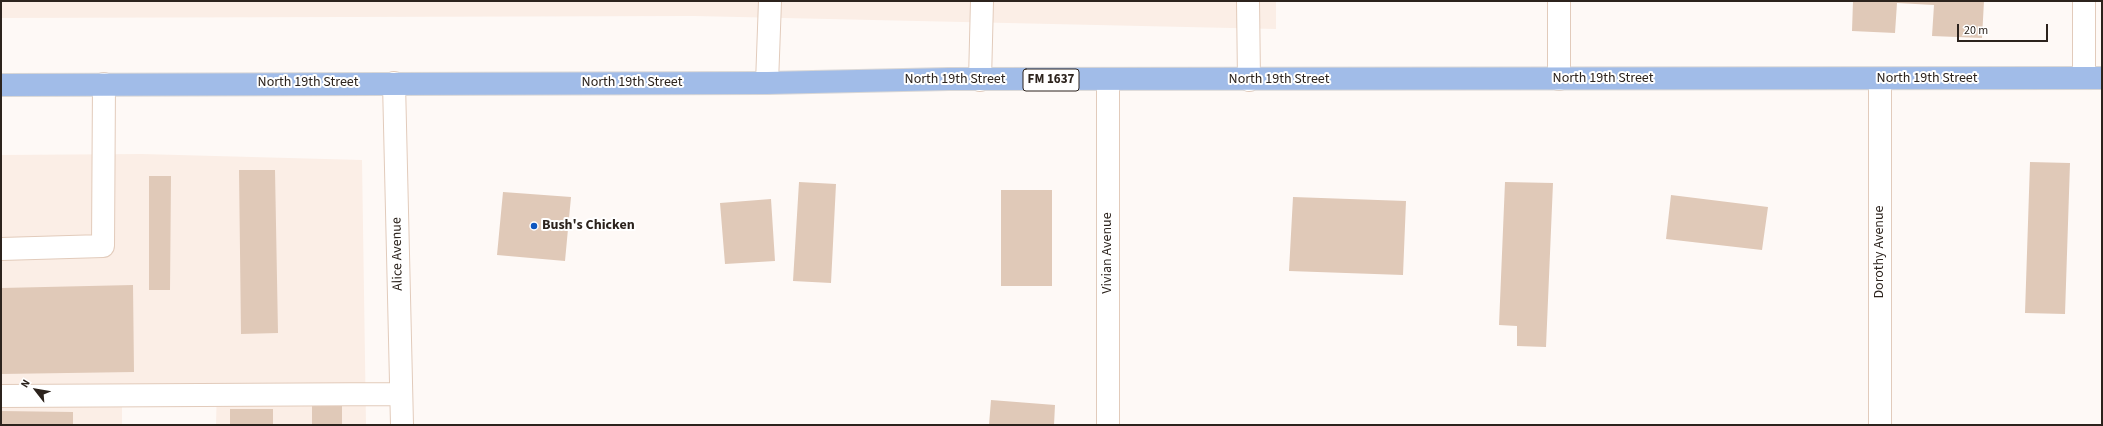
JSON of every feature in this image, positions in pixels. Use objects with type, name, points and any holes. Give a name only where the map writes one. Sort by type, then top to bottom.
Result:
[{"type":"main road","name":"North 19th Street","points":[[1,85],[767,83],[980,80],[2093,78]]},
{"type":"street","points":[[767,83],[770,1]]},
{"type":"street","points":[[980,80],[982,1]]},
{"type":"street","points":[[1248,1],[1249,80]]},
{"type":"street","points":[[1559,1],[1559,79]]},
{"type":"street","points":[[2084,1],[2093,78]]},
{"type":"street","name":"Dorothy Avenue","points":[[1880,79],[1880,425]]},
{"type":"street","name":"Vivian Avenue","points":[[1108,80],[1108,425]]},
{"type":"street","name":"Alice Avenue","points":[[394,83],[402,425]]},
{"type":"street","points":[[1,249],[103,246],[104,84]]},
{"type":"street","points":[[1,396],[401,394]]},
{"type":"shaded area","points":[[1,1],[1276,1],[1276,29],[694,16],[1,18]]},
{"type":"shaded area","points":[[142,154],[362,160],[366,425],[216,425],[217,385],[122,386],[122,425],[1,425],[1,155]]},
{"type":"building","points":[[1853,1],[1984,1],[1982,38],[1932,36],[1934,5],[1897,3],[1895,33],[1852,31]]},
{"type":"building","points":[[2030,162],[2070,163],[2065,314],[2025,313]]},
{"type":"building","points":[[239,170],[275,170],[278,333],[241,334]]},
{"type":"building","points":[[149,176],[171,176],[170,290],[149,290]]},
{"type":"building","points":[[799,182],[836,184],[831,283],[793,281]]},
{"type":"building","points":[[1505,182],[1553,183],[1546,347],[1517,346],[1517,326],[1499,325]]},
{"type":"building","points":[[1001,190],[1052,190],[1052,286],[1001,286]]},
{"type":"building","name":"Bush's Chicken","points":[[503,192],[571,197],[565,261],[497,255]]},
{"type":"building","points":[[1671,195],[1768,207],[1762,250],[1666,239]]},
{"type":"building","points":[[1293,197],[1406,201],[1403,275],[1289,271]]},
{"type":"building","points":[[771,199],[775,261],[725,264],[720,203]]},
{"type":"building","points":[[133,285],[134,372],[1,374],[1,288]]},
{"type":"building","points":[[991,400],[1055,405],[1054,425],[989,425]]},
{"type":"building","points":[[312,406],[342,406],[342,425],[312,425]]},
{"type":"building","points":[[230,409],[273,409],[273,425],[230,425]]},
{"type":"building","points":[[1,411],[73,412],[73,425],[1,425]]},
{"type":"place","name":"Bush's Chicken","points":[[534,226]]}]
